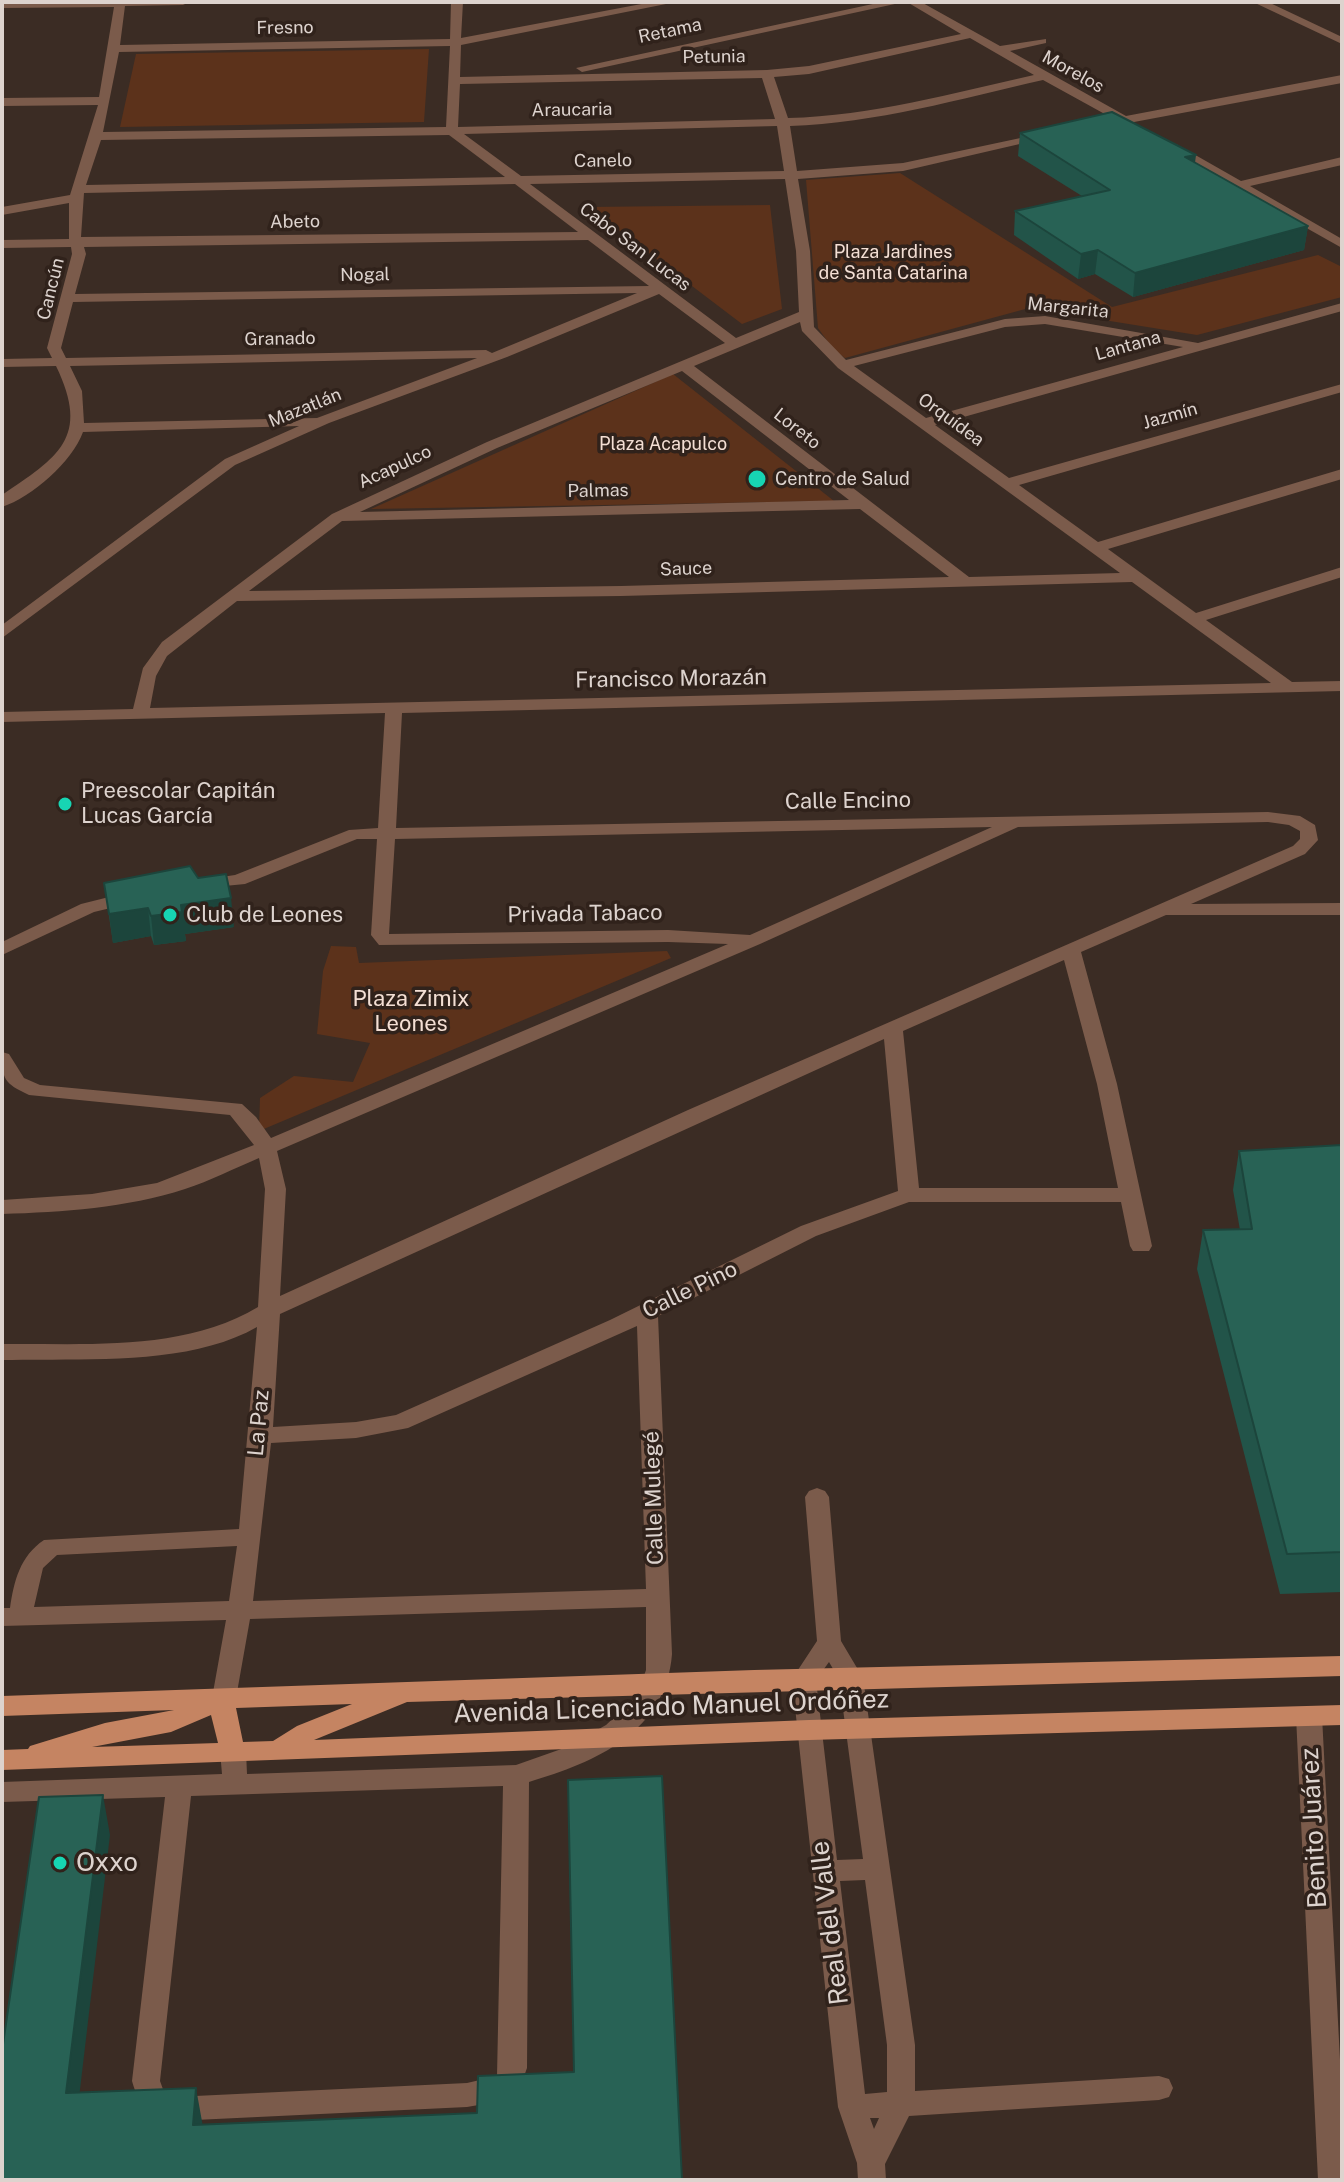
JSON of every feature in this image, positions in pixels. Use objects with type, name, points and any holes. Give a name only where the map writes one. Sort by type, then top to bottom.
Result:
[{"type":"main road","name":"Avenida Licenciado Manuel Ordóñez","points":[[2,1706],[804,1679],[1342,1666]]},
{"type":"main road","points":[[280,1750],[303,1732],[368,1710],[406,1693]]},
{"type":"main road","points":[[12,1760],[61,1744],[171,1722],[224,1698],[226,1731],[233,1751]]},
{"type":"main road","name":"Avenida Licenciado Manuel Ordóñez","points":[[12,1760],[809,1730],[1342,1715]]},
{"type":"street","points":[[2,5],[183,2]]},
{"type":"street","points":[[452,131],[457,2]]},
{"type":"street","name":"Fresno","points":[[114,49],[456,42],[670,2]]},
{"type":"street","name":"Retama","points":[[543,77],[898,2]]},
{"type":"street","name":"Morelos","points":[[913,2],[1149,134]]},
{"type":"street","points":[[1259,2],[1342,41]]},
{"type":"street","name":"Cancún","points":[[77,428],[75,391],[54,348],[79,254],[75,243],[75,194],[96,136],[120,3]]},
{"type":"street","name":"Petunia","points":[[455,81],[767,74],[809,70],[970,35]]},
{"type":"street","points":[[998,50],[1042,41]]},
{"type":"street","name":"Orquídea","points":[[767,74],[783,123],[803,251],[807,328],[843,365],[1288,687]]},
{"type":"street","name":"Araucaria","points":[[96,136],[783,123],[868,116],[1044,76]]},
{"type":"street","points":[[1093,126],[1342,79]]},
{"type":"street","points":[[2,102],[103,101]]},
{"type":"street","name":"Cabo San Lucas","points":[[452,131],[735,344]]},
{"type":"street","name":"Canelo","points":[[2,211],[75,194],[791,176],[903,167],[1064,133]]},
{"type":"street","points":[[1162,141],[1342,244]]},
{"type":"street","points":[[1239,185],[1342,161]]},
{"type":"street","name":"Abeto","points":[[2,244],[589,236]]},
{"type":"street","name":"Nogal","points":[[69,298],[661,288]]},
{"type":"street","name":"Mazatlán","points":[[2,633],[217,471],[324,420],[502,354],[661,288]]},
{"type":"street","name":"Lantana","points":[[924,423],[1342,307]]},
{"type":"street","points":[[735,344],[807,314]]},
{"type":"street","name":"Margarita","points":[[843,365],[1005,323],[1032,319],[1197,345]]},
{"type":"street","name":"Acapulco","points":[[141,712],[144,682],[152,662],[168,645],[337,517],[492,445],[735,344]]},
{"type":"street","name":"Granado","points":[[2,363],[502,354]]},
{"type":"street","name":"Loreto","points":[[682,364],[964,581]]},
{"type":"street","name":"Jazmín","points":[[1009,483],[1342,388]]},
{"type":"street","points":[[2,502],[56,465],[69,449],[77,428],[324,420]]},
{"type":"street","points":[[1096,548],[1342,474]]},
{"type":"street","points":[[2,488],[22,487]]},
{"type":"street","name":"Palmas","points":[[337,517],[861,504]]},
{"type":"street","points":[[1193,619],[1342,572]]},
{"type":"street","name":"Sauce","points":[[235,596],[621,591],[1137,577]]},
{"type":"street","points":[[1319,687],[1342,679]]},
{"type":"street","name":"Francisco Morazán","points":[[2,717],[1342,686]]},
{"type":"street","points":[[385,833],[394,708]]},
{"type":"street","name":"Calle Encino","points":[[182,888],[239,880],[355,834],[1268,817],[1294,820],[1309,829],[1309,840],[1299,850],[1160,910]]},
{"type":"street","points":[[2,1207],[130,1198],[180,1184],[753,940],[1017,822]]},
{"type":"street","name":"Privada Tabaco","points":[[385,833],[380,935],[386,941],[668,936],[753,940]]},
{"type":"street","points":[[2,949],[88,908],[153,893]]},
{"type":"street","points":[[2,1352],[126,1348],[187,1341],[231,1331],[269,1310],[1160,910],[1342,909]]},
{"type":"street","points":[[1071,949],[1107,1084],[1141,1246]]},
{"type":"street","points":[[893,1028],[909,1195]]},
{"type":"street","name":"La Paz","points":[[2,1058],[17,1082],[36,1091],[235,1109],[251,1120],[274,1172],[269,1310],[249,1537],[241,1610],[224,1698]]},
{"type":"street","name":"Calle Pino","points":[[258,1436],[356,1430],[400,1422],[647,1312],[833,1218],[909,1195],[1131,1195]]},
{"type":"street","name":"Calle Mulegé","points":[[647,1312],[660,1654],[657,1684]]},
{"type":"street","points":[[817,1497],[829,1642],[851,1678]]},
{"type":"street","points":[[249,1537],[52,1546],[38,1553],[31,1564],[11,1617],[658,1598]]},
{"type":"street","points":[[804,1679],[829,1642]]},
{"type":"street","name":"Real del Valle","points":[[851,1678],[901,2045],[901,2104],[872,2172]]},
{"type":"street","name":"Real del Valle","points":[[804,1679],[852,2107],[872,2172]]},
{"type":"street","points":[[2,1792],[516,1775],[556,1765],[604,1739],[642,1708],[657,1684]]},
{"type":"street","name":"Benito Juárez","points":[[1309,1716],[1332,2180]]},
{"type":"street","points":[[233,1751],[235,1786]]},
{"type":"street","points":[[179,1787],[146,2081],[151,2100],[158,2106],[174,2109],[467,2095],[508,2084],[513,2068],[516,1775]]},
{"type":"street","points":[[824,1871],[878,1869]]},
{"type":"street","points":[[852,2107],[1159,2088]]},
{"type":"green space","points":[[429,49],[424,122],[120,127],[136,54]]},
{"type":"green space","name":"Plaza Jardines de Santa Catarina","points":[[900,173],[1112,307],[1318,255],[1342,267],[1342,297],[1197,335],[1029,308],[845,358],[833,349],[818,328],[806,180]]},
{"type":"green space","points":[[770,205],[782,309],[742,324],[588,207]]},
{"type":"green space","name":"Plaza Acapulco","points":[[673,374],[834,501],[371,509]]},
{"type":"green space","name":"Plaza Zimix Leones","points":[[331,946],[356,947],[359,963],[667,951],[671,958],[259,1131],[260,1098],[294,1076],[353,1082],[370,1043],[317,1034],[323,971]]},
{"type":"building","points":[[1112,112],[1196,155],[1185,157],[1308,226],[1135,273],[1098,250],[1081,254],[1015,211],[1110,190],[1020,133]]},
{"type":"building","points":[[190,866],[198,878],[226,874],[231,898],[181,905],[182,912],[151,916],[148,908],[109,914],[104,883]]},
{"type":"building","points":[[1342,1145],[1342,1552],[1287,1554],[1203,1230],[1252,1229],[1239,1151]]},
{"type":"building","points":[[662,1776],[682,2180],[2,2180],[2,2051],[39,1797],[103,1795],[66,2093],[196,2088],[193,2125],[477,2113],[478,2076],[574,2072],[568,1780]]},
{"type":"place","name":"Centro de Salud","points":[[757,479]]},
{"type":"place","name":"Preescolar Capitán Lucas García","points":[[65,804]]},
{"type":"place","name":"Club de Leones","points":[[170,915]]},
{"type":"place","name":"Oxxo","points":[[60,1863]]}]
